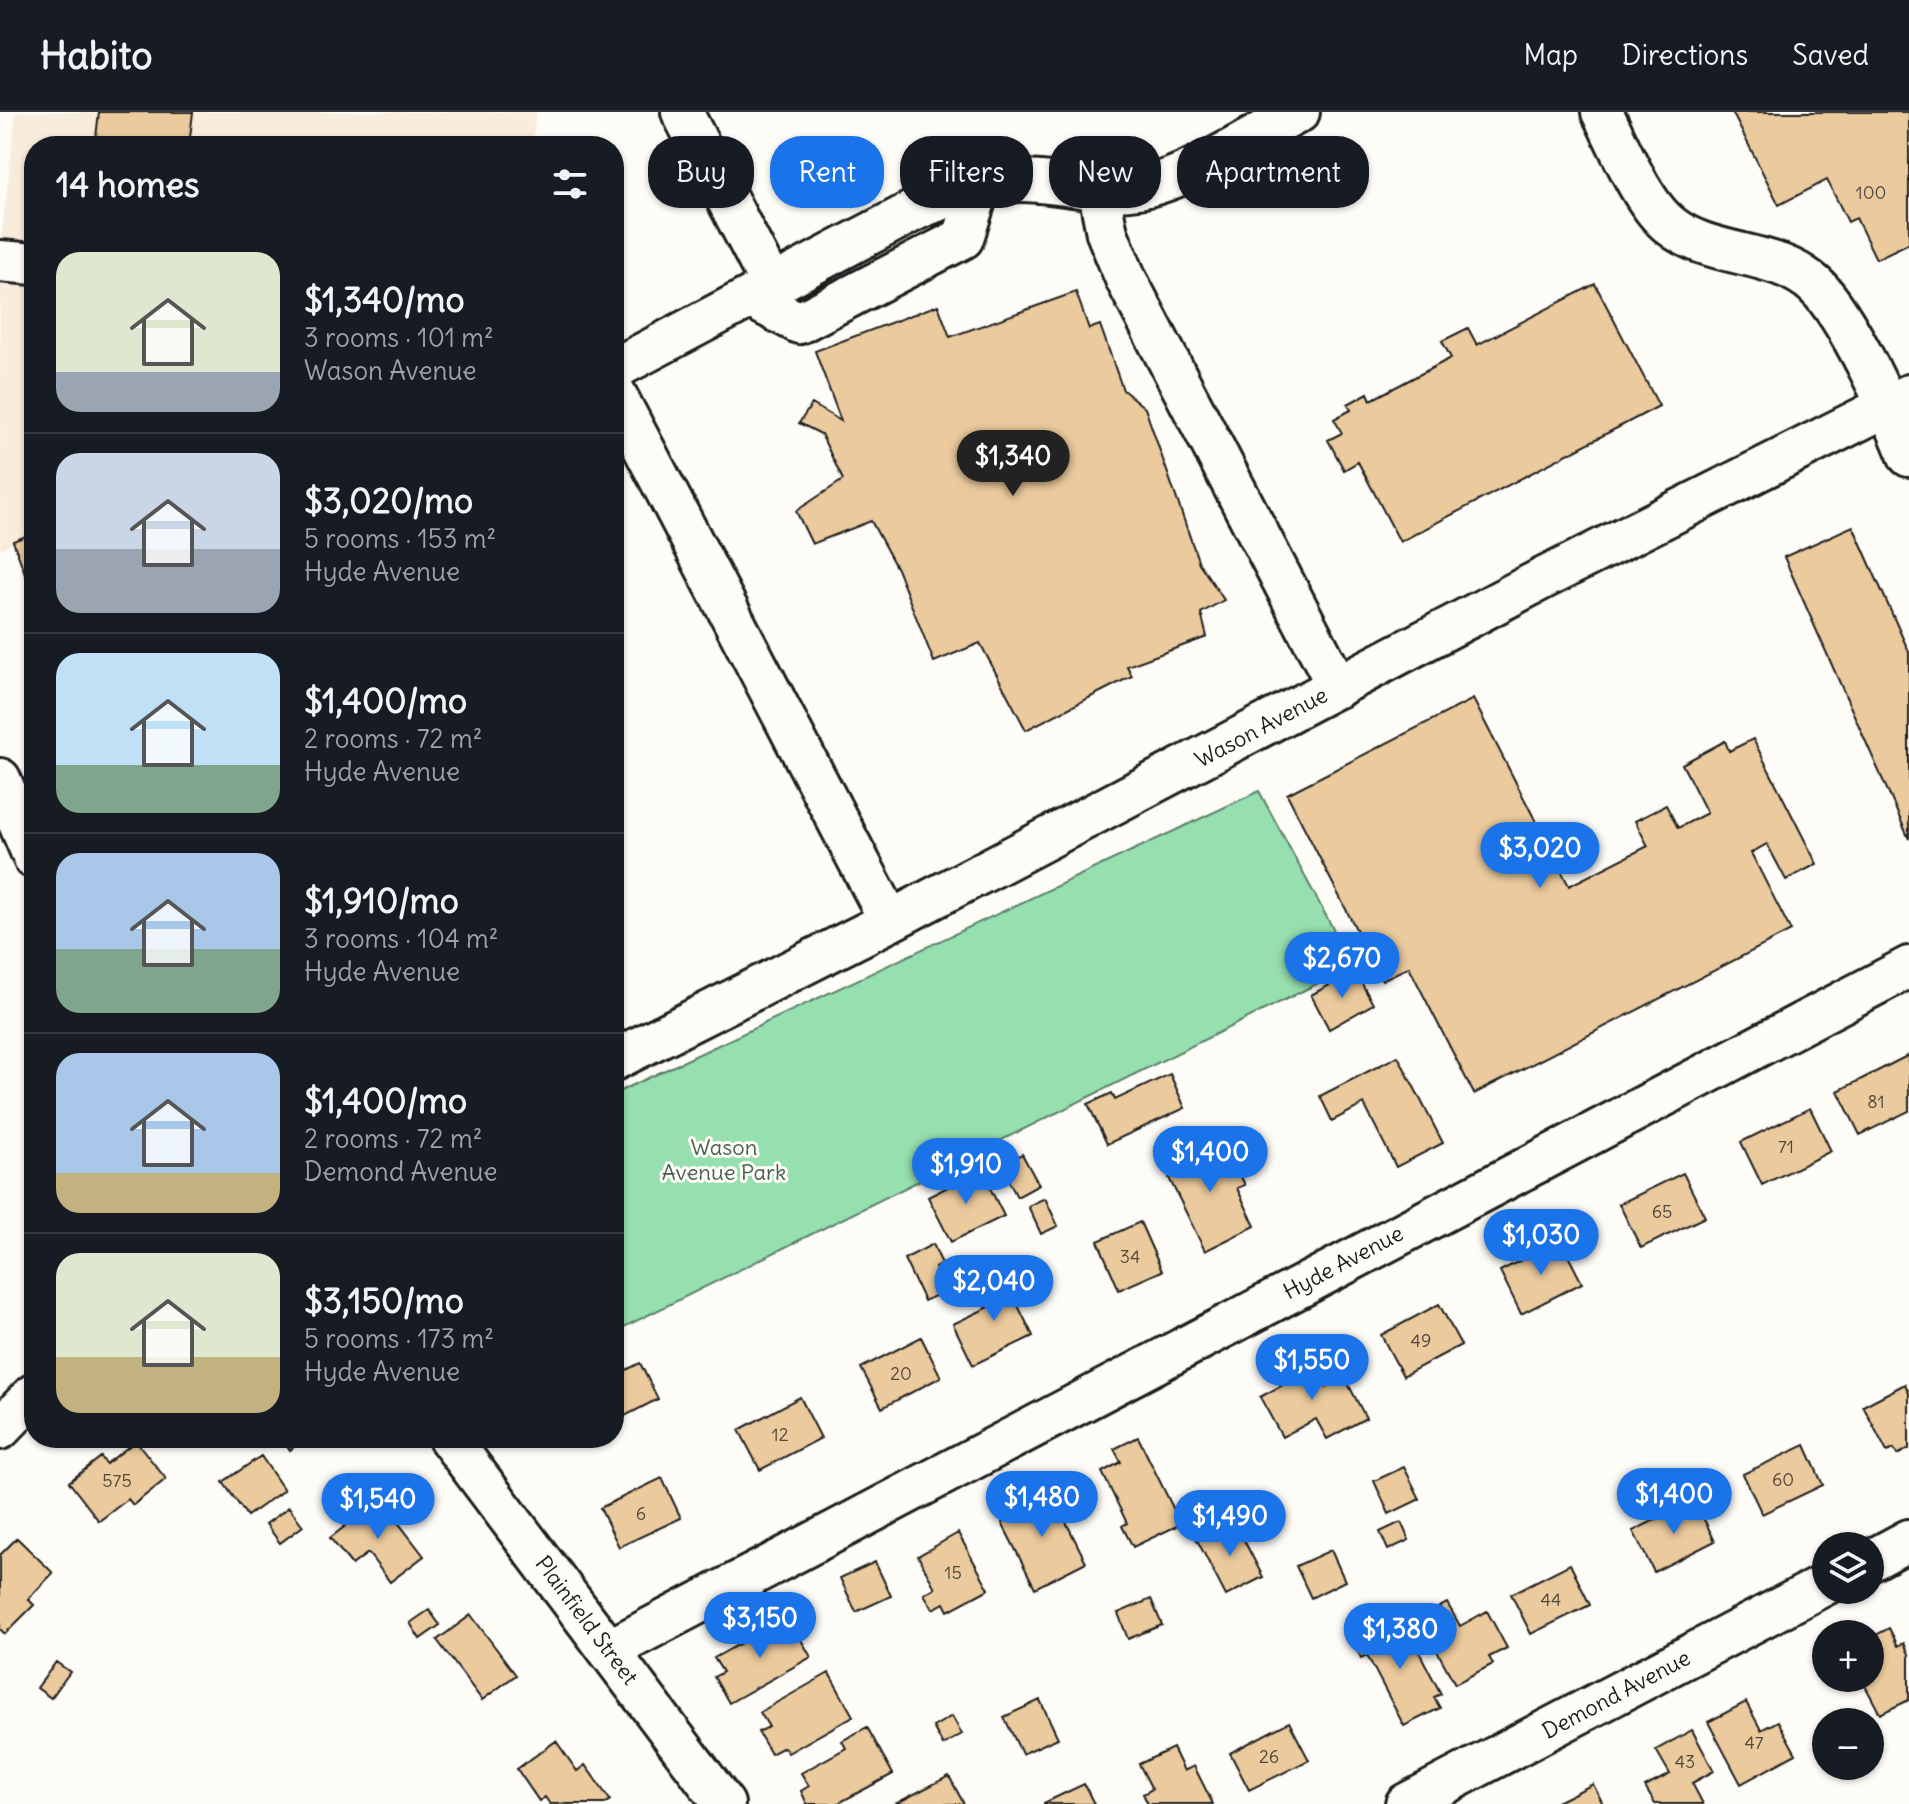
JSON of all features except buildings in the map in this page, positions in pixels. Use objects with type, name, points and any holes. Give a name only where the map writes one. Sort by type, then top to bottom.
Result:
[{"type":"street","points":[[682,112],[761,292]]},
{"type":"street","points":[[1161,180],[1186,171],[1299,112]]},
{"type":"street","points":[[1602,112],[1648,198],[1671,227],[1701,240],[1785,266],[1817,286],[1899,401],[1909,456]]},
{"type":"street","points":[[624,364],[917,209],[1004,182],[1049,187]]},
{"type":"street","points":[[1102,208],[1107,233],[1126,279],[1338,687]]},
{"type":"street","points":[[0,261],[24,263]]},
{"type":"street","name":"Wason Avenue","points":[[624,1055],[890,921],[1544,578],[1899,401]]},
{"type":"street","points":[[624,410],[890,921]]},
{"type":"street","points":[[0,779],[24,835]]},
{"type":"street","name":"Hyde Avenue","points":[[609,1650],[1909,967]]},
{"type":"street","points":[[0,1429],[24,1404]]},
{"type":"street","name":"Plainfield Street","points":[[457,1448],[724,1804]]},
{"type":"street","points":[[1884,1553],[1909,1540]]},
{"type":"street","name":"Demond Avenue","points":[[1406,1804],[1812,1591]]},
{"type":"shaded area","points":[[16,112],[536,112],[533,136],[24,136],[24,538],[0,549],[0,248]]},
{"type":"green space","name":"Wason Avenue Park","points":[[1259,791],[1353,966],[624,1327],[624,1089]]}]
